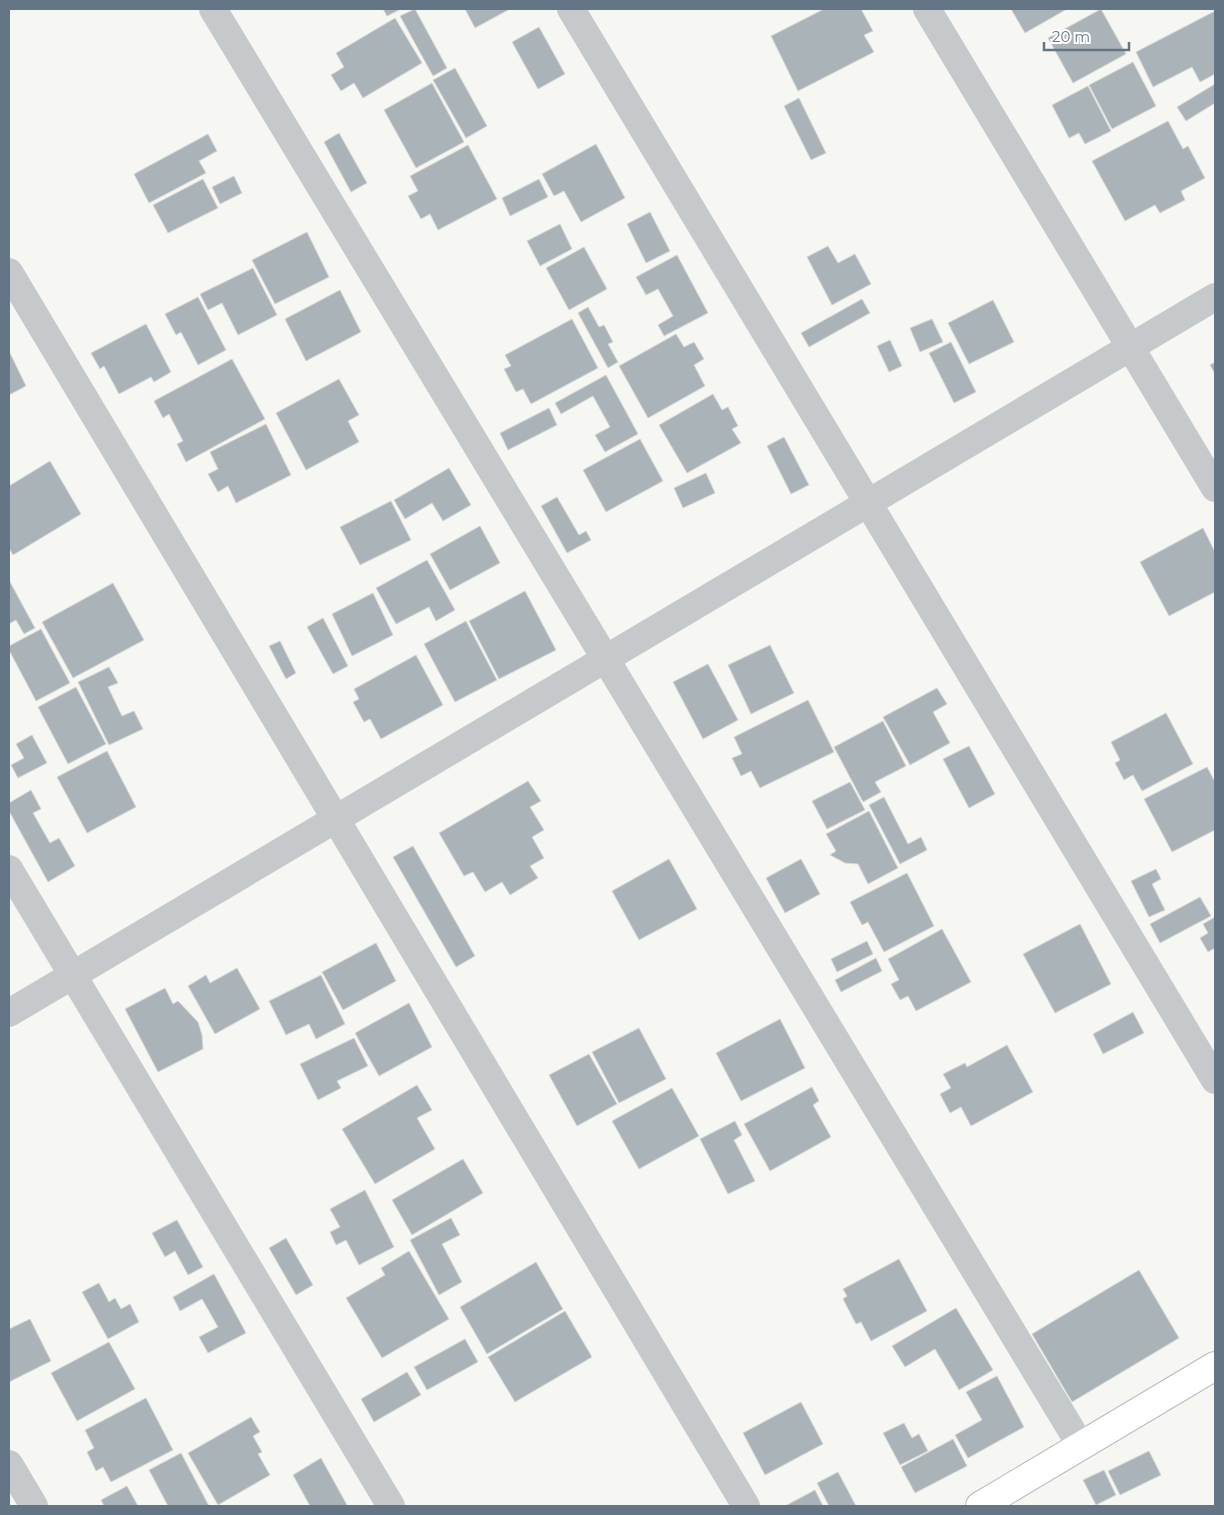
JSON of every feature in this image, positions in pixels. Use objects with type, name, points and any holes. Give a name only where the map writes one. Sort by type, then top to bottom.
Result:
[{"type":"main road","points":[[980,1506],[1215,1366]]},
{"type":"street","points":[[213,9],[1081,1446]]},
{"type":"street","points":[[571,9],[1215,1080]]},
{"type":"street","points":[[927,9],[1215,488]]},
{"type":"street","points":[[9,272],[746,1506]]},
{"type":"street","points":[[9,1013],[1215,297]]},
{"type":"street","points":[[9,868],[391,1506]]},
{"type":"street","points":[[9,1464],[34,1506]]},
{"type":"building","points":[[383,9],[401,9],[387,16]]},
{"type":"building","points":[[415,9],[447,68],[433,76],[400,16]]},
{"type":"building","points":[[465,9],[510,9],[475,28]]},
{"type":"building","points":[[824,9],[861,9],[873,31],[864,35],[874,52],[798,91],[771,36]]},
{"type":"building","points":[[1011,9],[1067,9],[1025,33]]},
{"type":"building","points":[[1101,9],[1126,54],[1073,83],[1048,38]]},
{"type":"building","points":[[1215,11],[1215,74],[1200,82],[1192,67],[1153,87],[1136,52]]},
{"type":"building","points":[[395,18],[422,63],[363,98],[354,83],[341,91],[331,75],[344,67],[336,53]]},
{"type":"building","points":[[539,27],[565,74],[538,89],[512,42]]},
{"type":"building","points":[[1133,62],[1156,106],[1112,129],[1089,85]]},
{"type":"building","points":[[455,68],[487,126],[466,138],[433,80]]},
{"type":"building","points":[[432,83],[464,142],[416,168],[384,110]]},
{"type":"building","points":[[1215,84],[1215,103],[1186,121],[1177,107]]},
{"type":"building","points":[[1088,86],[1111,131],[1085,144],[1079,133],[1069,138],[1052,105]]},
{"type":"building","points":[[799,98],[826,153],[811,160],[784,106]]},
{"type":"building","points":[[1168,121],[1183,149],[1188,146],[1205,178],[1181,191],[1185,200],[1160,213],[1155,205],[1125,221],[1092,161]]},
{"type":"building","points":[[339,133],[367,183],[351,192],[324,142]]},
{"type":"building","points":[[208,134],[217,151],[199,161],[206,173],[149,203],[134,174]]},
{"type":"building","points":[[596,144],[625,198],[581,222],[564,191],[554,196],[542,174]]},
{"type":"building","points":[[468,145],[497,199],[438,230],[430,214],[421,219],[408,196],[418,191],[410,176]]},
{"type":"building","points":[[234,176],[242,193],[220,204],[212,187]]},
{"type":"building","points":[[203,179],[218,208],[168,233],[153,205]]},
{"type":"building","points":[[539,179],[548,197],[510,216],[502,198]]},
{"type":"building","points":[[650,212],[670,251],[646,263],[627,224]]},
{"type":"building","points":[[560,224],[572,249],[540,266],[527,241]]},
{"type":"building","points":[[307,232],[329,277],[275,304],[252,260]]},
{"type":"building","points":[[828,246],[838,263],[855,254],[871,284],[832,305],[807,257]]},
{"type":"building","points":[[584,247],[607,289],[569,310],[546,268]]},
{"type":"building","points":[[677,255],[708,313],[664,336],[658,325],[673,316],[658,289],[646,295],[636,277]]},
{"type":"building","points":[[253,268],[277,315],[238,335],[222,303],[208,310],[200,294]]},
{"type":"building","points":[[340,290],[361,332],[306,361],[285,319]]},
{"type":"building","points":[[198,297],[226,350],[198,365],[181,332],[176,335],[165,314]]},
{"type":"building","points":[[862,299],[870,313],[809,347],[801,333]]},
{"type":"building","points":[[993,300],[1014,342],[969,364],[948,323]]},
{"type":"building","points":[[588,307],[599,327],[604,325],[613,342],[608,344],[618,362],[608,368],[578,313]]},
{"type":"building","points":[[572,319],[598,368],[531,404],[523,389],[516,392],[504,369],[511,366],[505,355]]},
{"type":"building","points":[[932,319],[943,342],[920,352],[910,328]]},
{"type":"building","points":[[146,324],[171,372],[154,382],[151,377],[119,394],[104,366],[100,369],[91,353]]},
{"type":"building","points":[[676,334],[684,347],[694,342],[704,359],[694,365],[705,386],[648,418],[619,366]]},
{"type":"building","points":[[890,340],[902,366],[889,372],[877,346]]},
{"type":"building","points":[[951,342],[976,392],[954,403],[929,353]]},
{"type":"building","points":[[9,351],[26,386],[9,395]]},
{"type":"building","points":[[232,359],[265,419],[186,462],[177,444],[183,441],[169,414],[163,418],[154,401]]},
{"type":"building","points":[[1215,362],[1215,374],[1210,365]]},
{"type":"building","points":[[606,375],[638,434],[605,452],[595,435],[610,427],[593,396],[561,414],[555,403]]},
{"type":"building","points":[[339,379],[359,415],[348,421],[359,442],[306,470],[276,413]]},
{"type":"building","points":[[713,394],[722,410],[728,407],[738,426],[732,429],[741,443],[687,473],[659,425]]},
{"type":"building","points":[[549,408],[557,425],[508,450],[500,433]]},
{"type":"building","points":[[266,424],[291,475],[236,503],[228,486],[218,492],[208,474],[218,469],[210,452]]},
{"type":"building","points":[[784,437],[809,485],[791,494],[767,446]]},
{"type":"building","points":[[640,439],[663,481],[606,512],[583,470]]},
{"type":"building","points":[[50,461],[81,514],[13,555],[9,548],[9,486]]},
{"type":"building","points":[[449,468],[471,505],[443,521],[432,503],[405,519],[394,500]]},
{"type":"building","points":[[706,473],[715,493],[683,508],[674,488]]},
{"type":"building","points":[[557,497],[579,535],[586,531],[591,540],[567,553],[541,506]]},
{"type":"building","points":[[391,501],[411,540],[360,565],[340,527]]},
{"type":"building","points":[[480,526],[500,563],[450,590],[430,554]]},
{"type":"building","points":[[1203,528],[1215,552],[1215,592],[1169,616],[1140,562]]},
{"type":"building","points":[[427,560],[455,610],[436,621],[429,607],[396,624],[376,588]]},
{"type":"building","points":[[9,580],[35,628],[24,634],[16,620],[9,624]]},
{"type":"building","points":[[113,583],[144,640],[73,678],[42,622]]},
{"type":"building","points":[[525,591],[556,650],[499,679],[469,621]]},
{"type":"building","points":[[373,593],[393,635],[352,656],[332,614]]},
{"type":"building","points":[[323,618],[348,666],[333,674],[307,627]]},
{"type":"building","points":[[466,621],[497,680],[455,702],[424,644]]},
{"type":"building","points":[[41,629],[70,683],[36,701],[9,650],[9,646]]},
{"type":"building","points":[[280,641],[296,673],[286,679],[269,646]]},
{"type":"building","points":[[770,645],[794,693],[751,714],[728,665]]},
{"type":"building","points":[[416,655],[443,705],[381,739],[370,719],[364,722],[353,702],[359,699],[354,689]]},
{"type":"building","points":[[708,664],[738,720],[703,739],[673,682]]},
{"type":"building","points":[[109,667],[118,683],[108,687],[122,716],[134,711],[143,729],[109,745],[78,682]]},
{"type":"building","points":[[76,687],[106,744],[68,764],[38,707]]},
{"type":"building","points":[[937,688],[947,704],[933,712],[950,743],[910,765],[883,717]]},
{"type":"building","points":[[808,700],[834,752],[760,788],[751,771],[741,776],[732,758],[742,754],[734,737]]},
{"type":"building","points":[[1166,713],[1193,764],[1142,791],[1133,775],[1124,780],[1115,763],[1120,760],[1111,742]]},
{"type":"building","points":[[883,721],[906,766],[875,782],[881,792],[863,802],[834,747]]},
{"type":"building","points":[[32,735],[47,763],[18,778],[11,765],[24,758],[16,744]]},
{"type":"building","points":[[969,746],[995,794],[969,808],[943,759]]},
{"type":"building","points":[[107,751],[136,807],[87,833],[57,777]]},
{"type":"building","points":[[1207,767],[1215,782],[1215,830],[1172,852],[1144,799]]},
{"type":"building","points":[[528,781],[541,801],[530,807],[544,830],[532,837],[544,858],[530,866],[538,878],[510,895],[502,882],[485,892],[473,872],[464,876],[439,833]]},
{"type":"building","points":[[850,782],[865,810],[827,829],[812,801]]},
{"type":"building","points":[[31,790],[41,809],[33,813],[50,843],[59,838],[75,866],[48,882],[9,811],[9,803]]},
{"type":"building","points":[[884,797],[908,844],[921,837],[927,850],[900,864],[869,805]]},
{"type":"building","points":[[869,811],[898,868],[868,884],[858,864],[845,863],[830,855],[836,851],[826,834]]},
{"type":"building","points":[[413,846],[475,956],[456,967],[393,857]]},
{"type":"building","points":[[669,859],[697,909],[639,940],[612,891]]},
{"type":"building","points":[[801,859],[820,894],[785,913],[766,878]]},
{"type":"building","points":[[1156,869],[1161,879],[1152,884],[1165,910],[1149,917],[1131,881]]},
{"type":"building","points":[[907,873],[934,926],[884,952],[868,922],[862,925],[850,902]]},
{"type":"building","points":[[1200,897],[1211,916],[1160,943],[1150,924]]},
{"type":"building","points":[[1215,917],[1215,948],[1208,952],[1200,938],[1208,933],[1203,924]]},
{"type":"building","points":[[1080,924],[1111,984],[1055,1013],[1023,954]]},
{"type":"building","points":[[942,929],[971,982],[916,1011],[908,996],[900,1000],[891,984],[899,980],[888,959]]},
{"type":"building","points":[[867,941],[873,954],[837,972],[831,959]]},
{"type":"building","points":[[376,943],[396,981],[343,1010],[322,972]]},
{"type":"building","points":[[876,958],[882,971],[841,992],[835,980]]},
{"type":"building","points":[[237,968],[260,1009],[215,1034],[188,986],[206,975],[210,983]]},
{"type":"building","points":[[321,975],[345,1024],[316,1039],[309,1024],[286,1035],[269,1001]]},
{"type":"building","points":[[165,988],[173,1004],[178,1001],[198,1022],[202,1035],[203,1049],[158,1072],[125,1009]]},
{"type":"building","points":[[409,1003],[432,1047],[379,1076],[355,1033]]},
{"type":"building","points":[[1133,1012],[1144,1033],[1103,1054],[1093,1034]]},
{"type":"building","points":[[780,1019],[805,1068],[741,1101],[716,1053]]},
{"type":"building","points":[[639,1028],[666,1079],[619,1103],[592,1052]]},
{"type":"building","points":[[354,1038],[368,1066],[337,1081],[341,1088],[318,1100],[300,1064]]},
{"type":"building","points":[[1007,1045],[1033,1092],[971,1126],[961,1107],[950,1113],[940,1094],[951,1088],[943,1074],[965,1063],[967,1067]]},
{"type":"building","points":[[589,1054],[617,1104],[577,1126],[549,1075]]},
{"type":"building","points":[[417,1085],[432,1110],[417,1118],[435,1149],[375,1184],[342,1129]]},
{"type":"building","points":[[812,1087],[819,1101],[813,1105],[831,1137],[770,1171],[744,1124]]},
{"type":"building","points":[[672,1088],[699,1136],[639,1169],[612,1121]]},
{"type":"building","points":[[735,1121],[742,1135],[734,1140],[755,1181],[728,1194],[700,1139]]},
{"type":"building","points":[[463,1159],[483,1193],[412,1235],[392,1200]]},
{"type":"building","points":[[365,1190],[394,1247],[359,1265],[346,1240],[336,1245],[330,1232],[340,1227],[330,1209]]},
{"type":"building","points":[[451,1218],[460,1235],[442,1244],[462,1282],[439,1295],[410,1240]]},
{"type":"building","points":[[177,1220],[203,1267],[188,1275],[175,1251],[165,1257],[152,1233]]},
{"type":"building","points":[[286,1238],[313,1285],[296,1295],[269,1248]]},
{"type":"building","points":[[409,1251],[449,1319],[382,1358],[346,1298],[385,1275],[381,1268]]},
{"type":"building","points":[[899,1259],[927,1311],[871,1341],[861,1322],[856,1324],[843,1299],[847,1296],[843,1289]]},
{"type":"building","points":[[536,1262],[563,1309],[487,1354],[460,1307]]},
{"type":"building","points":[[1139,1270],[1179,1338],[1072,1402],[1032,1334]]},
{"type":"building","points":[[214,1274],[246,1333],[208,1353],[199,1337],[218,1327],[202,1299],[180,1311],[173,1297]]},
{"type":"building","points":[[99,1283],[109,1302],[115,1298],[121,1309],[130,1304],[139,1322],[108,1339],[82,1292]]},
{"type":"building","points":[[956,1308],[993,1370],[959,1390],[935,1349],[905,1367],[892,1346]]},
{"type":"building","points":[[565,1311],[592,1357],[515,1402],[488,1357]]},
{"type":"building","points":[[30,1319],[51,1361],[9,1382],[9,1329]]},
{"type":"building","points":[[465,1339],[478,1362],[427,1390],[414,1367]]},
{"type":"building","points":[[109,1342],[135,1389],[77,1421],[51,1373]]},
{"type":"building","points":[[407,1372],[421,1395],[374,1422],[361,1399]]},
{"type":"building","points":[[997,1376],[1024,1427],[968,1458],[955,1435],[982,1420],[966,1392]]},
{"type":"building","points":[[146,1398],[173,1450],[111,1482],[103,1467],[96,1471],[87,1452],[94,1448],[85,1430]]},
{"type":"building","points":[[801,1402],[823,1444],[765,1475],[743,1433]]},
{"type":"building","points":[[251,1417],[260,1432],[253,1436],[262,1452],[258,1454],[270,1475],[218,1505],[188,1453]]},
{"type":"building","points":[[904,1423],[912,1438],[919,1434],[928,1451],[900,1465],[883,1433]]},
{"type":"building","points":[[953,1439],[967,1466],[915,1493],[901,1467]]},
{"type":"building","points":[[1149,1451],[1161,1475],[1120,1495],[1108,1471]]},
{"type":"building","points":[[181,1453],[209,1506],[168,1506],[149,1470]]},
{"type":"building","points":[[321,1458],[347,1505],[310,1506],[293,1475]]},
{"type":"building","points":[[1104,1470],[1116,1495],[1096,1505],[1083,1480]]},
{"type":"building","points":[[838,1472],[856,1506],[829,1506],[817,1483]]},
{"type":"building","points":[[127,1486],[138,1506],[104,1506],[101,1500]]},
{"type":"building","points":[[815,1490],[823,1506],[785,1506]]}]
